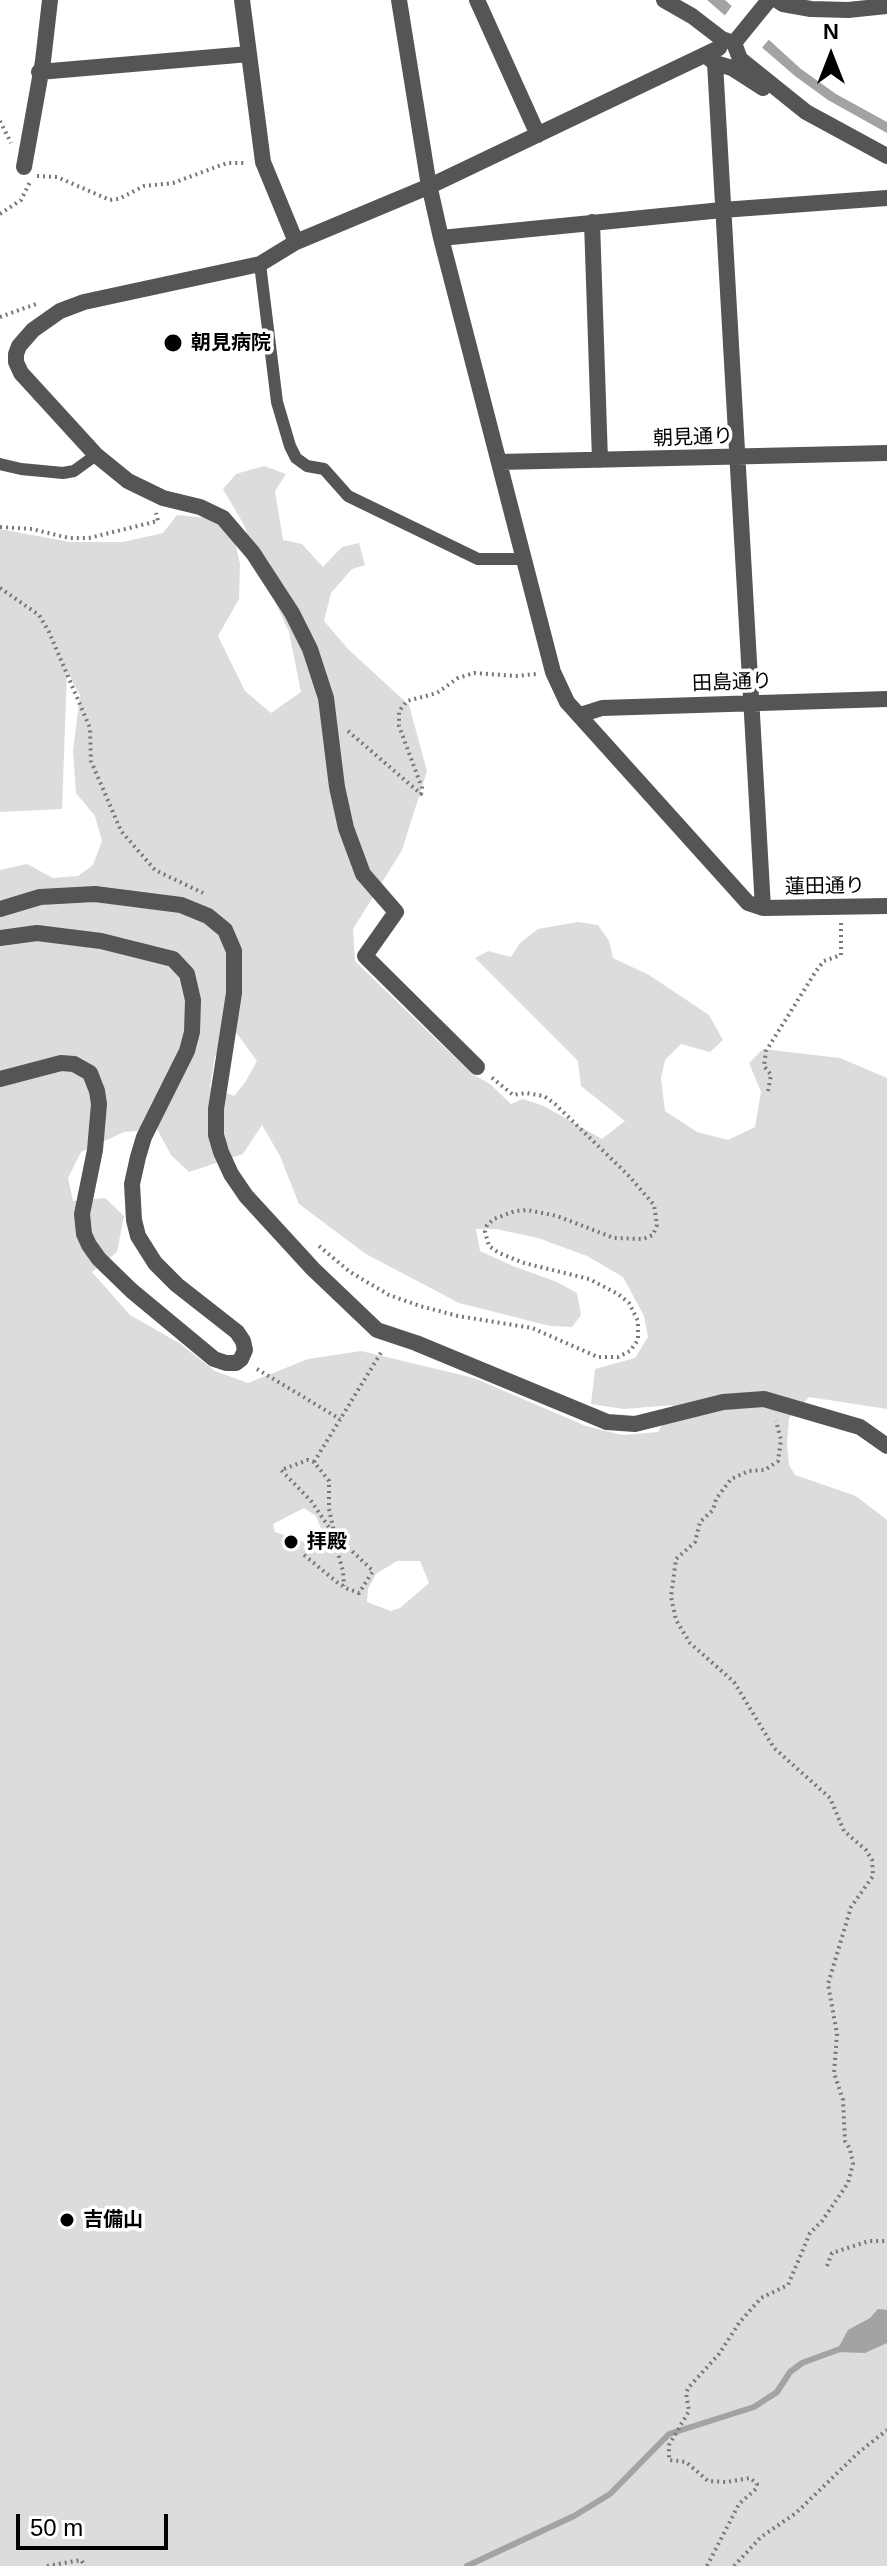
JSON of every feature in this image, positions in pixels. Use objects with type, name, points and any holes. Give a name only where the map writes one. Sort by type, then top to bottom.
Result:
[{"type":"street","points":[[24,167],[43,61],[50,0]]},
{"type":"street","points":[[242,0],[263,162],[296,242]]},
{"type":"street","points":[[399,0],[441,238],[553,672],[567,702],[748,903],[763,908],[722,210],[719,50]]},
{"type":"street","points":[[477,0],[538,135]]},
{"type":"street","points":[[664,0],[692,16],[732,68],[756,85],[887,156]]},
{"type":"street","points":[[477,1067],[365,956],[396,912],[363,874],[346,828],[320,674],[292,613],[235,530],[210,510],[163,498],[128,481],[96,455],[21,373],[16,362],[19,346],[47,318],[84,302],[260,264],[296,242],[430,186],[719,50],[769,3],[848,10],[886,6]]},
{"type":"street","points":[[719,50],[740,59],[806,112]]},
{"type":"street","points":[[39,72],[249,54]]},
{"type":"street","points":[[441,238],[722,210],[887,198]]},
{"type":"street","points":[[592,222],[600,460]]},
{"type":"street","name":"朝見通り","points":[[499,462],[887,453]]},
{"type":"street","name":"田島通り","points":[[580,715],[602,708],[887,699]]},
{"type":"street","points":[[0,909],[52,895],[105,895],[181,905],[208,916],[226,931],[234,951],[234,993],[216,1109],[216,1135],[221,1152],[246,1196],[377,1330],[607,1422],[635,1424],[723,1402],[758,1399],[785,1403],[837,1418],[860,1427],[887,1446]]},
{"type":"street","name":"蓮田通り","points":[[763,908],[887,906]]},
{"type":"street","points":[[0,938],[37,933],[101,941],[173,959],[187,974],[193,1000],[192,1032],[178,1073],[148,1130],[138,1157],[132,1184],[134,1220],[138,1236],[155,1263],[177,1285],[237,1332],[245,1350],[241,1359],[236,1363],[214,1359],[132,1291],[89,1245],[84,1234],[82,1214],[95,1150],[99,1104],[90,1073],[74,1064],[61,1063],[0,1079]]},
{"type":"lane","points":[[260,264],[277,402],[296,458],[307,466],[324,469],[348,496],[478,559],[524,559]]},
{"type":"lane","points":[[0,464],[63,473],[74,471],[96,455]]},
{"type":"path","points":[[0,121],[24,167]]},
{"type":"path","points":[[0,214],[21,200],[30,184],[30,176],[57,177],[110,200],[119,199],[144,186],[173,183],[227,163],[263,162]]},
{"type":"path","points":[[0,317],[41,303]]},
{"type":"path","points":[[0,527],[32,529],[69,538],[89,538],[158,521],[158,514],[150,508]]},
{"type":"path","points":[[0,588],[39,615],[49,632],[90,728],[91,761],[121,831],[155,870],[200,890],[210,899]]},
{"type":"path","points":[[329,719],[335,720],[421,794],[422,788],[399,726],[399,711],[407,701],[437,693],[458,678],[474,673],[516,676],[553,672]]},
{"type":"path","points":[[768,1091],[771,1075],[764,1066],[766,1051],[816,971],[824,961],[841,955],[841,907]]},
{"type":"path","points":[[309,1237],[350,1272],[389,1295],[458,1316],[532,1328],[598,1357],[618,1357],[630,1351],[638,1340],[638,1321],[629,1303],[589,1279],[524,1263],[499,1253],[489,1246],[485,1232],[494,1219],[527,1210],[540,1211],[614,1238],[643,1239],[653,1235],[657,1225],[654,1205],[630,1177],[555,1104],[544,1096],[526,1093],[513,1095],[477,1067]]},
{"type":"path","points":[[314,1462],[392,1336]]},
{"type":"path","points":[[241,1359],[340,1419]]},
{"type":"path","points":[[707,2566],[739,2504],[756,2489],[757,2484],[750,2478],[708,2481],[686,2462],[669,2460],[669,2445],[689,2411],[686,2393],[689,2387],[719,2354],[739,2323],[761,2298],[788,2285],[810,2233],[848,2183],[853,2164],[845,2141],[843,2100],[834,2073],[837,2034],[828,1984],[851,1907],[873,1876],[866,1850],[844,1831],[830,1798],[774,1748],[734,1682],[690,1643],[673,1609],[671,1597],[676,1559],[695,1542],[700,1522],[713,1510],[716,1499],[731,1479],[749,1471],[765,1470],[778,1461],[781,1440],[778,1424],[770,1413],[760,1407],[758,1399]]},
{"type":"path","points":[[304,1555],[344,1586],[359,1593],[373,1571],[333,1533],[311,1501],[281,1470],[302,1461],[314,1462],[329,1481],[333,1533],[344,1586]]},
{"type":"path","points":[[827,2266],[832,2253],[869,2241],[887,2241]]},
{"type":"path","points":[[734,2566],[761,2537],[796,2513],[858,2453],[887,2430]]},
{"type":"path","points":[[47,2566],[81,2560],[85,2566]]},
{"type":"shaded area","points":[[707,0],[725,0],[801,69],[836,94],[887,122],[887,133],[828,100],[795,76]]},
{"type":"shaded area","points":[[264,466],[286,474],[275,491],[283,540],[302,544],[323,567],[342,547],[359,543],[365,565],[352,569],[331,593],[324,621],[348,649],[409,705],[427,771],[402,850],[353,929],[355,961],[472,1074],[490,1084],[511,1104],[523,1099],[544,1106],[602,1139],[625,1121],[581,1086],[578,1061],[475,958],[488,951],[511,957],[520,943],[538,929],[578,922],[598,925],[609,941],[613,958],[649,975],[709,1015],[723,1040],[710,1052],[681,1044],[665,1060],[661,1078],[665,1111],[697,1132],[728,1140],[755,1127],[761,1092],[749,1063],[763,1049],[840,1058],[887,1078],[887,1409],[809,1397],[789,1418],[787,1444],[789,1465],[795,1475],[856,1496],[887,1520],[887,2566],[0,2566],[0,870],[27,864],[53,878],[78,876],[93,865],[102,841],[95,816],[76,793],[73,751],[80,695],[67,672],[62,809],[0,812],[0,529],[70,542],[123,542],[163,533],[177,515],[208,518],[234,537],[240,564],[239,599],[218,636],[245,691],[271,713],[301,692],[289,632],[244,525],[223,489],[236,474]],"holes":[[[235,1031],[257,1061],[234,1096],[210,1087],[215,1056]],[[262,1125],[280,1156],[299,1204],[366,1254],[459,1303],[550,1326],[572,1327],[581,1315],[577,1293],[480,1251],[476,1229],[496,1229],[538,1238],[587,1256],[623,1277],[644,1316],[648,1337],[635,1358],[595,1369],[591,1404],[624,1409],[673,1405],[658,1432],[622,1435],[586,1426],[474,1378],[361,1351],[308,1359],[248,1383],[215,1371],[179,1343],[130,1315],[92,1272],[117,1252],[124,1216],[105,1198],[73,1201],[68,1178],[81,1152],[124,1132],[157,1129],[171,1155],[189,1172],[243,1154]],[[304,1508],[316,1516],[325,1538],[307,1543],[275,1532],[273,1524]],[[397,1561],[420,1561],[429,1583],[400,1608],[391,1611],[367,1602],[368,1589],[376,1574]]]},
{"type":"shaded area","points":[[878,2309],[887,2310],[887,2343],[865,2353],[836,2352],[848,2330],[870,2318]]},
{"type":"pier","points":[[734,3],[771,37],[760,50],[723,18]]},
{"type":"waterway","points":[[467,2566],[574,2516],[610,2494],[669,2434],[754,2407],[777,2392],[790,2372],[802,2363],[840,2349]]},
{"type":"place","name":"朝見病院","points":[[173,343]]},
{"type":"place","name":"拝殿","points":[[291,1542]]},
{"type":"place","name":"吉備山","points":[[67,2220]]}]
